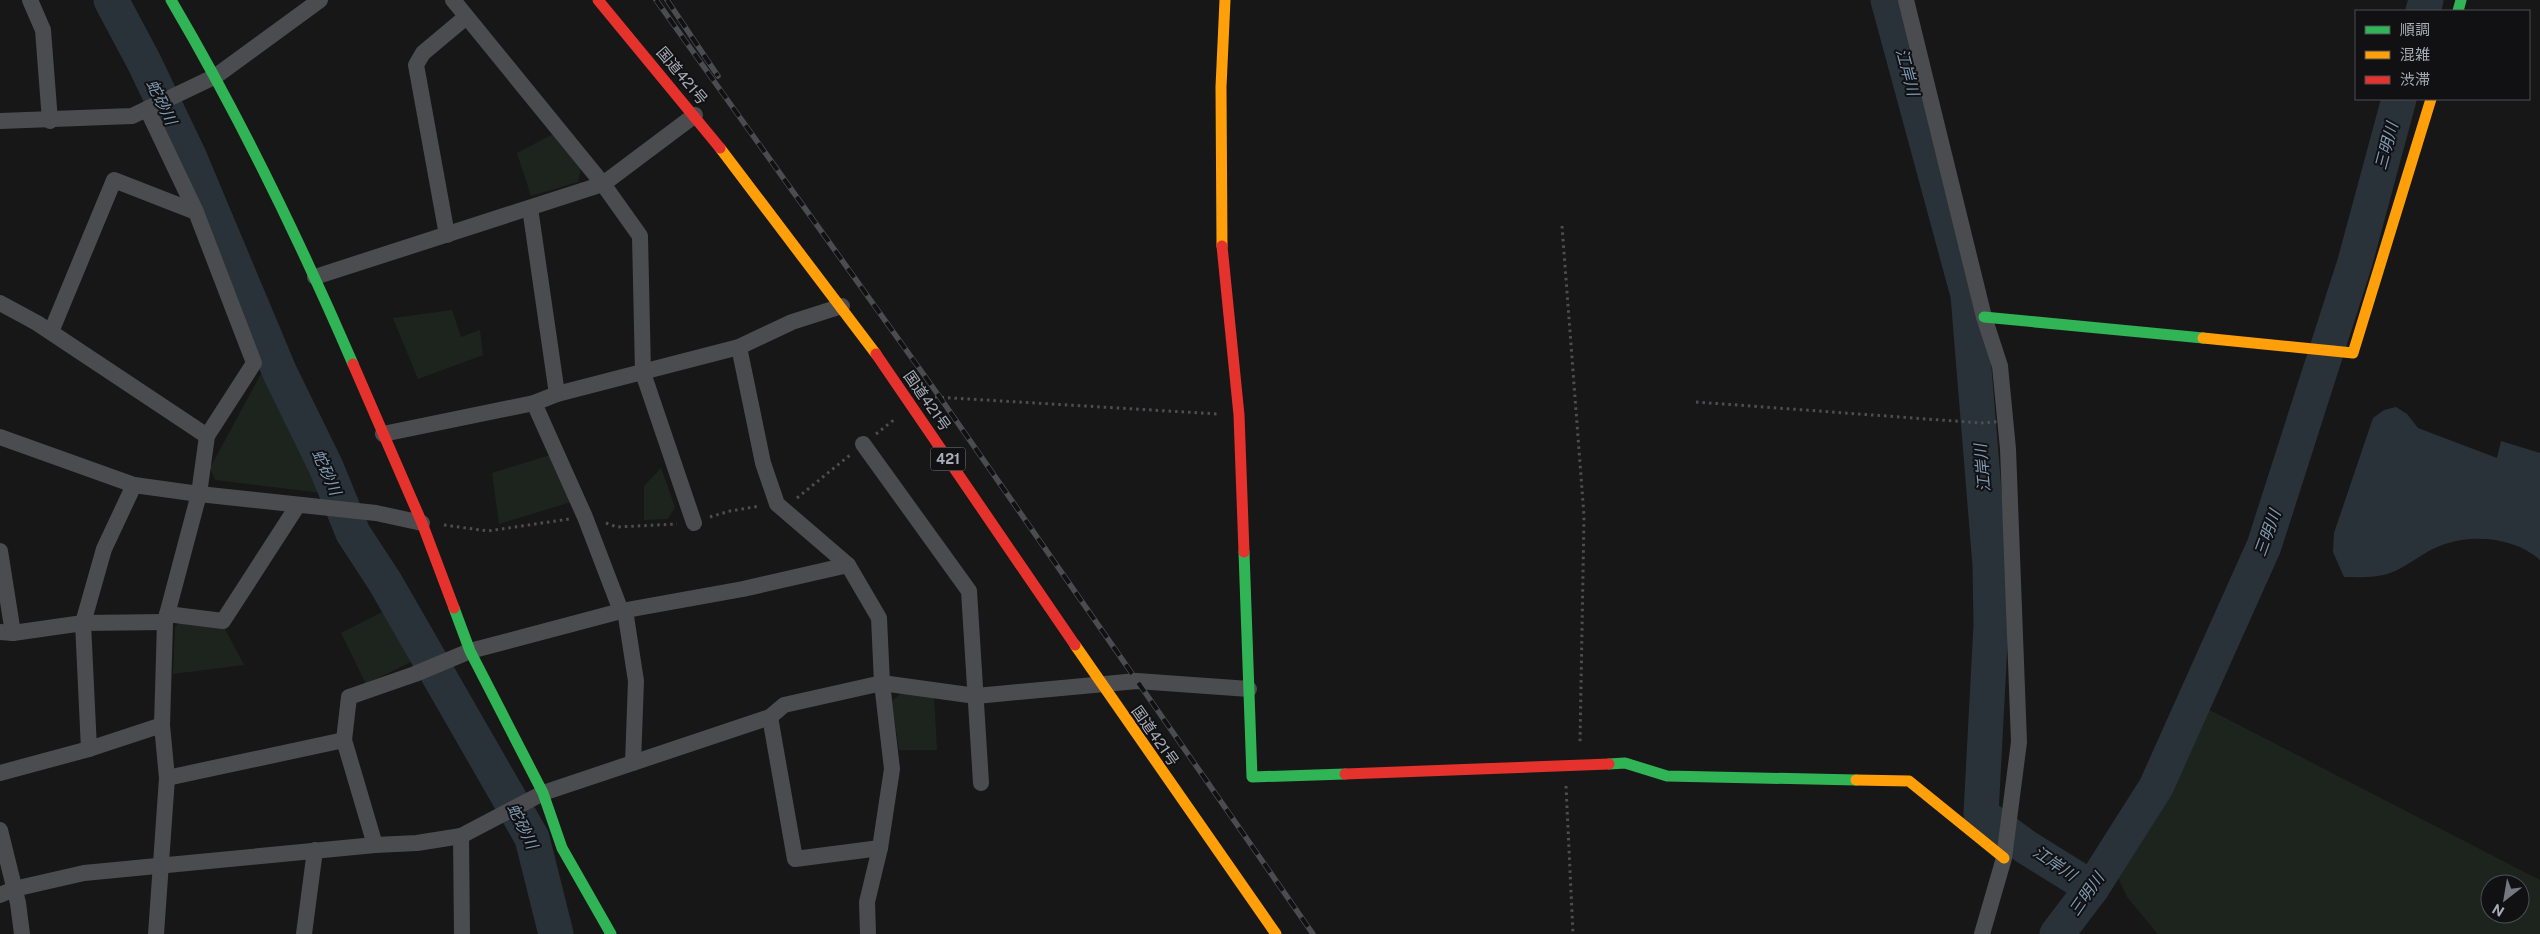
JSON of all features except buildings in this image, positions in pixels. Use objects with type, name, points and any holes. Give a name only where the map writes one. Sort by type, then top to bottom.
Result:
[{"type":"main road","points":[[171,0],[216,76],[315,276],[422,523],[470,651],[543,793],[562,848],[611,934]]},
{"type":"main road","name":"国道421号","points":[[598,0],[695,115],[842,306],[1100,683],[1276,934]]},
{"type":"main road","points":[[1225,0],[1221,87],[1221,233],[1239,415],[1252,776],[1625,763],[1667,776],[1909,781],[2004,858]]},
{"type":"main road","points":[[1984,317],[2353,353],[2431,100]]},
{"type":"street","points":[[30,0],[43,30],[50,121]]},
{"type":"street","points":[[0,120],[50,121],[88,117],[132,116],[216,76],[320,0]]},
{"type":"street","points":[[453,0],[603,184],[640,236],[643,373],[694,523]]},
{"type":"street","points":[[1906,0],[1984,317],[2000,366],[2008,449],[2019,742],[2004,858],[1982,934]]},
{"type":"street","points":[[447,235],[416,65],[424,53],[466,17]]},
{"type":"street","points":[[152,106],[196,212],[254,364],[207,436],[199,494],[165,618],[162,725],[167,778],[156,934]]},
{"type":"street","points":[[315,276],[603,184],[695,115]]},
{"type":"street","points":[[51,332],[114,180],[196,212]]},
{"type":"street","points":[[530,208],[557,394]]},
{"type":"street","points":[[0,303],[51,332],[207,436]]},
{"type":"street","points":[[383,434],[534,403],[557,394],[738,347],[792,322],[842,306]]},
{"type":"street","points":[[738,347],[763,463],[777,504],[848,565],[879,618],[882,683],[892,769],[880,848],[867,902],[868,934]]},
{"type":"street","points":[[534,403],[585,517],[623,611],[636,681],[633,763]]},
{"type":"street","points":[[0,437],[134,485],[376,513],[422,523]]},
{"type":"street","points":[[863,444],[969,590],[981,783]]},
{"type":"street","points":[[89,749],[83,623],[104,549],[134,485]]},
{"type":"street","points":[[0,551],[7,632],[83,623],[165,618],[223,621],[298,505]]},
{"type":"street","points":[[375,845],[344,740],[349,697],[415,674],[470,651],[623,611],[743,589],[848,565]]},
{"type":"street","points":[[7,892],[84,873],[315,850],[417,843],[461,836],[494,817],[543,793],[770,717],[784,705],[882,683],[976,696],[1100,683],[1138,682],[1249,689]]},
{"type":"street","points":[[770,717],[795,859],[880,848]]},
{"type":"street","points":[[0,773],[89,749],[162,725]]},
{"type":"street","points":[[167,778],[344,740]]},
{"type":"street","points":[[0,830],[7,892],[22,934]]},
{"type":"street","points":[[461,836],[462,934]]},
{"type":"street","points":[[304,934],[315,850]]},
{"type":"path","points":[[1562,226],[1584,516],[1579,765]]},
{"type":"path","points":[[939,396],[1239,415]]},
{"type":"path","points":[[1696,402],[1980,422],[2008,421]]},
{"type":"path","points":[[1565,766],[1573,934]]},
{"type":"shaded area","points":[[553,134],[581,169],[578,182],[531,196],[517,153]]},
{"type":"shaded area","points":[[452,310],[461,337],[480,330],[483,355],[418,379],[393,318]]},
{"type":"shaded area","points":[[262,372],[322,493],[215,480],[210,468]]},
{"type":"shaded area","points":[[2396,407],[2407,414],[2418,428],[2497,458],[2501,441],[2540,453],[2540,560],[2519,547],[2507,543],[2495,540],[2469,539],[2437,547],[2391,573],[2374,577],[2344,577],[2333,552],[2334,533],[2373,418],[2384,410]]},
{"type":"shaded area","points":[[550,455],[571,502],[499,524],[492,473]]},
{"type":"shaded area","points":[[661,468],[675,507],[668,519],[644,520],[644,486]]},
{"type":"shaded area","points":[[388,609],[413,661],[366,684],[341,633]]},
{"type":"shaded area","points":[[180,622],[224,627],[244,665],[173,674],[175,627]]},
{"type":"shaded area","points":[[904,691],[934,695],[937,750],[899,750],[892,701]]},
{"type":"shaded area","points":[[2200,705],[2528,874],[2480,874],[2480,924],[2530,924],[2530,875],[2540,880],[2540,934],[2158,934],[2127,897],[2113,867],[2163,789]]},
{"type":"waterway","name":"蛇砂川","points":[[111,0],[144,62],[189,156],[280,373],[326,467],[353,533],[385,582],[532,838],[556,934]]},
{"type":"waterway","name":"江岸川","points":[[1888,0],[1968,295],[1990,565],[1991,625],[1981,814],[2026,847],[2092,888]]},
{"type":"waterway","name":"三明川","points":[[2423,10],[2426,0]]},
{"type":"waterway","name":"三明川","points":[[2057,934],[2092,888],[2156,787],[2264,546],[2355,262],[2399,100]]},
{"type":"railway","points":[[656,0],[939,396],[1313,934]]},
{"type":"railway","points":[[667,0],[718,76]]},
{"type":"traffic: fast","points":[[171,0],[221,89],[268,179],[353,364]]},
{"type":"traffic: fast","points":[[2458,10],[2461,0]]},
{"type":"traffic: fast","points":[[1984,317],[2203,338]]},
{"type":"traffic: fast","points":[[1244,552],[1252,777],[1345,774]]},
{"type":"traffic: fast","points":[[454,608],[470,651],[543,793],[562,848],[611,934]]},
{"type":"traffic: fast","points":[[1609,764],[1625,763],[1667,776],[1856,780]]},
{"type":"traffic: slow","points":[[1222,246],[1221,87],[1225,0]]},
{"type":"traffic: slow","points":[[2203,338],[2353,353],[2431,100]]},
{"type":"traffic: slow","points":[[720,148],[876,354]]},
{"type":"traffic: slow","points":[[1075,645],[1276,934]]},
{"type":"traffic: slow","points":[[1856,780],[1909,781],[2004,858]]},
{"type":"traffic: jam","points":[[598,0],[720,148]]},
{"type":"traffic: jam","points":[[1222,246],[1239,415],[1244,552]]},
{"type":"traffic: jam","points":[[876,354],[1075,645]]},
{"type":"traffic: jam","points":[[353,364],[422,523],[454,608]]},
{"type":"traffic: jam","points":[[1345,774],[1609,764]]}]
